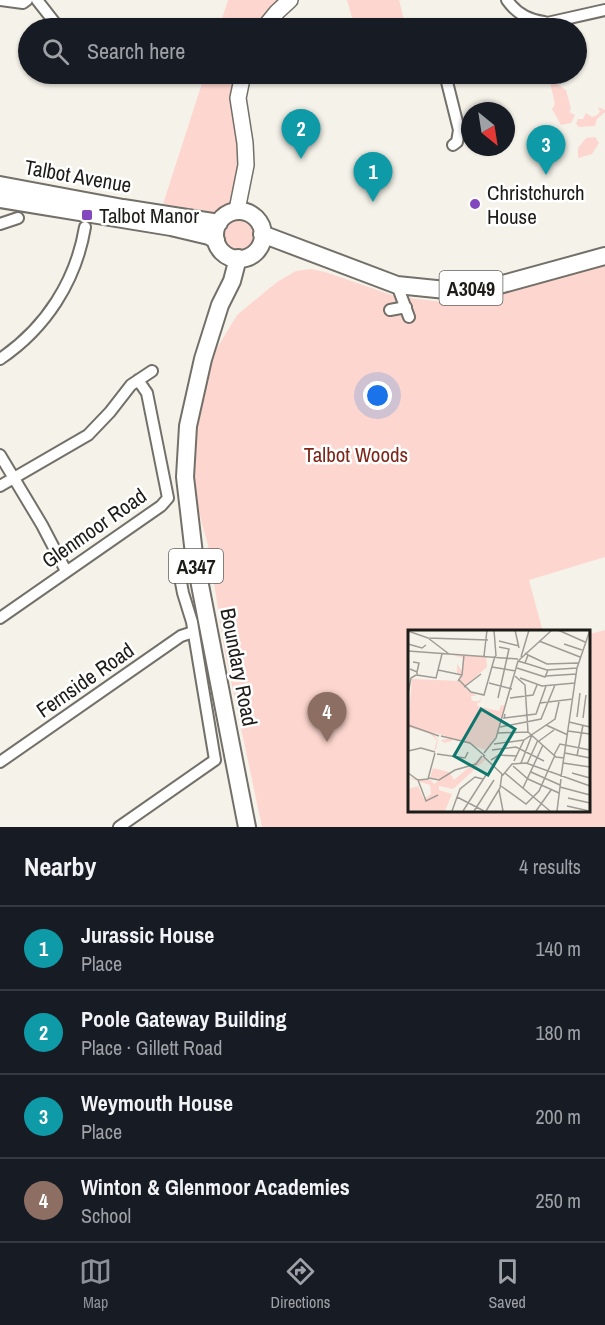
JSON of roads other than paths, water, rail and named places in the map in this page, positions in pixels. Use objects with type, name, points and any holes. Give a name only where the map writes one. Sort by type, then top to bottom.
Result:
[{"type":"main road","name":"Talbot Avenue","points":[[0,185],[219,223]]},
{"type":"main road","name":"Talbot Avenue","points":[[0,199],[177,228],[216,240]]},
{"type":"main road","points":[[241,211],[256,219],[261,240],[251,255],[234,257],[222,250],[216,240],[219,223],[229,213],[241,211]]},
{"type":"main road","name":"A3049","points":[[261,240],[397,285],[446,290],[492,287],[605,256]]},
{"type":"main road","name":"Boundary Road","points":[[234,257],[203,359],[191,409],[185,449],[184,477],[194,554],[247,827]]},
{"type":"street","points":[[0,0],[23,3],[27,0]]},
{"type":"street","points":[[37,0],[51,18]]},
{"type":"street","points":[[272,18],[290,0]]},
{"type":"street","points":[[507,0],[518,12],[528,18]]},
{"type":"street","points":[[569,18],[605,10]]},
{"type":"street","points":[[241,84],[238,98],[245,142],[241,211]]},
{"type":"street","points":[[448,84],[459,130],[457,142],[453,145]]},
{"type":"street","points":[[0,224],[18,218]]},
{"type":"street","points":[[0,359],[38,328],[50,313],[75,266],[82,246],[85,226]]},
{"type":"street","points":[[390,310],[407,312],[397,285]]},
{"type":"street","points":[[0,486],[88,435],[131,385],[152,371]]},
{"type":"street","name":"Glenmoor Road","points":[[0,618],[161,506],[168,498],[147,393],[138,380]]},
{"type":"street","points":[[0,455],[66,571]]},
{"type":"street","points":[[119,827],[215,760],[193,632],[176,556]]},
{"type":"street","name":"Fernside Road","points":[[0,762],[181,636],[193,632]]},
{"type":"place","name":"Poole Gateway Building","points":[[301,159]]},
{"type":"place","name":"Weymouth House","points":[[546,175]]},
{"type":"place","name":"Jurassic House","points":[[373,202]]},
{"type":"place","name":"Christchurch House","points":[[475,204]]},
{"type":"place","name":"Talbot Manor","points":[[87,215]]},
{"type":"place","name":"Winton & Glenmoor Academies","points":[[327,742]]},
{"type":"park label","name":"Talbot Woods","points":[[356,454]]}]
